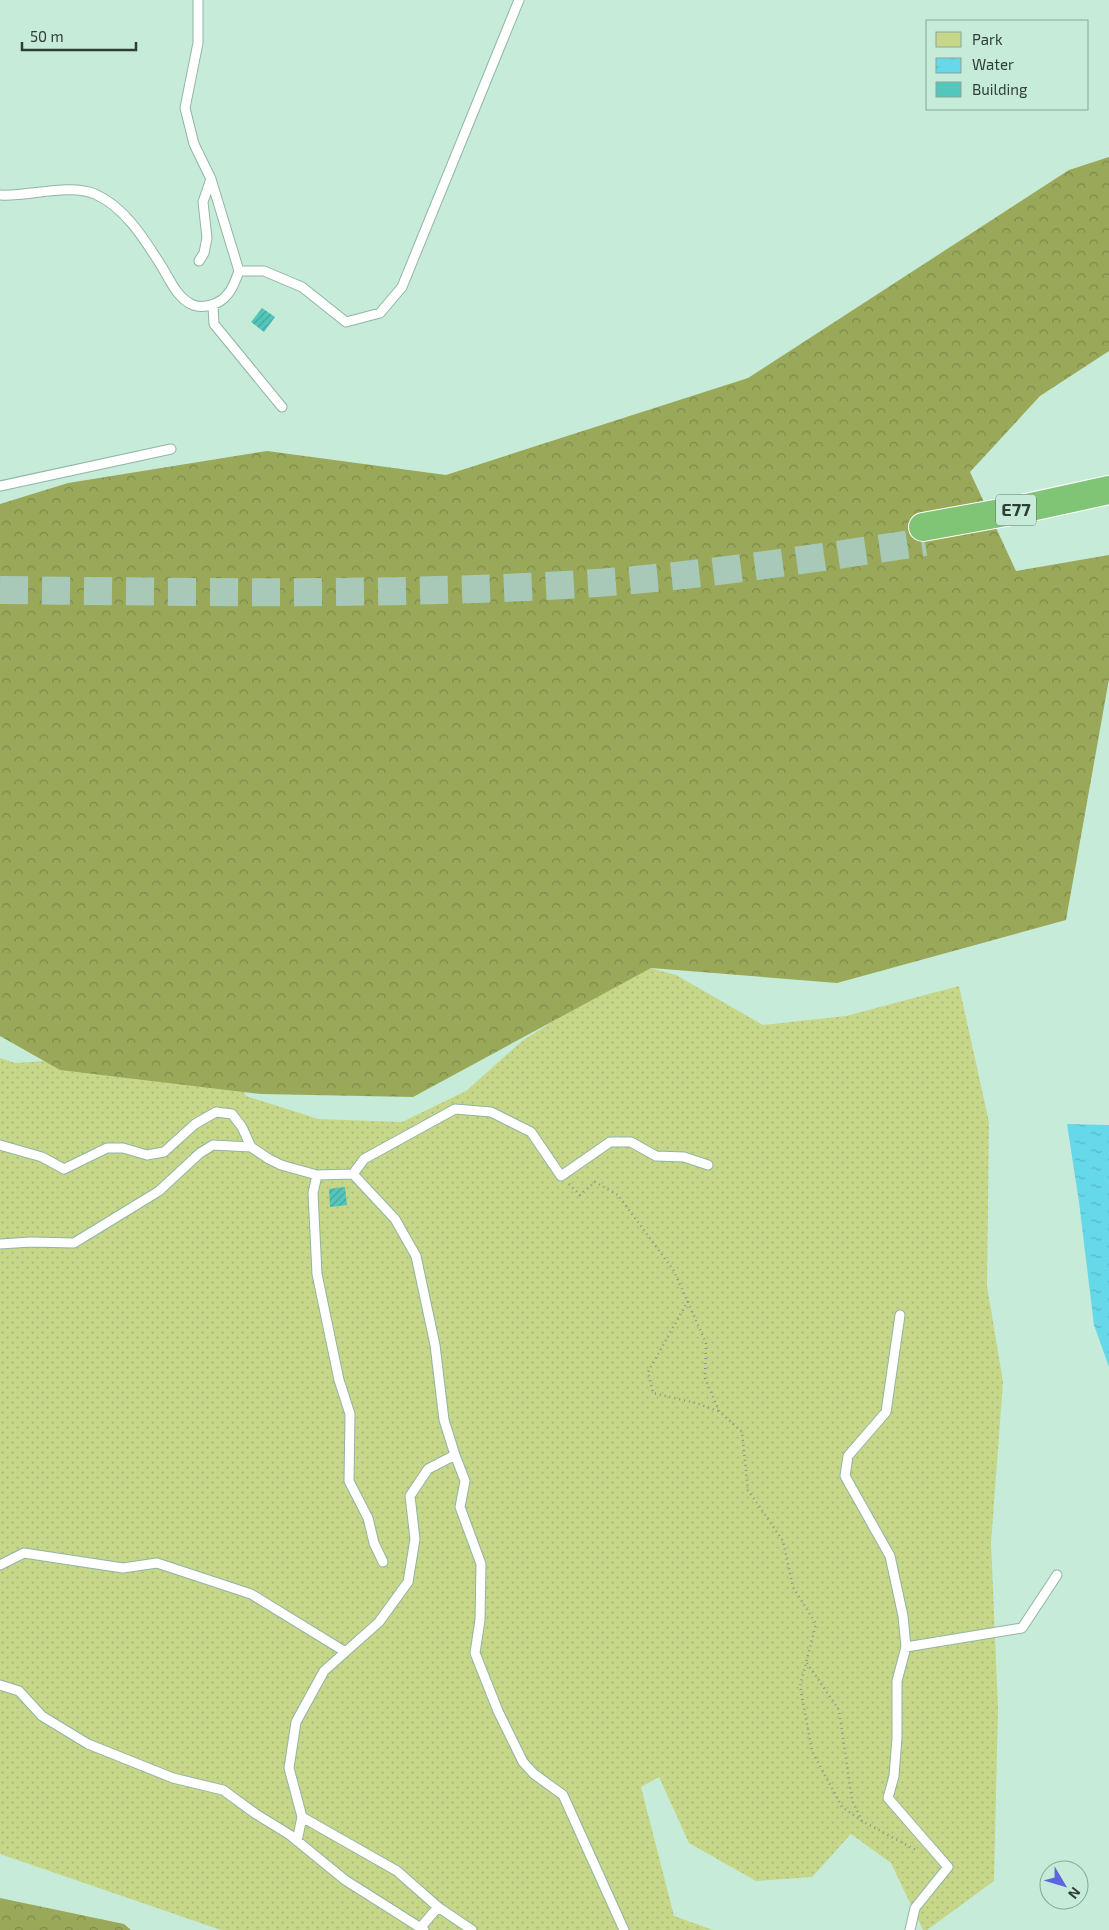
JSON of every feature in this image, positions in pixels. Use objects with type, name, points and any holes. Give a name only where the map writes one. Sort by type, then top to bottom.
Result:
[{"type":"highway","name":"E77","points":[[1109,490],[1016,510],[924,535],[1109,504]]},
{"type":"lane","points":[[0,195],[81,190],[96,194],[130,221],[162,267],[173,287],[182,297],[193,305],[212,306],[228,295],[239,272],[211,179],[194,144],[185,108],[198,44],[198,0]]},
{"type":"lane","points":[[239,272],[264,271],[302,287],[346,322],[380,313],[402,287],[519,0]]},
{"type":"lane","points":[[199,261],[204,253],[207,238],[203,202],[211,179]]},
{"type":"lane","points":[[212,306],[214,324],[282,406]]},
{"type":"lane","points":[[0,486],[171,449]]},
{"type":"lane","points":[[353,1174],[364,1159],[455,1109],[491,1112],[530,1132],[561,1176],[610,1142],[631,1142],[656,1156],[684,1157],[708,1165]]},
{"type":"lane","points":[[0,1145],[42,1157],[64,1169],[107,1148],[124,1148],[147,1155],[164,1152],[195,1124],[216,1112],[232,1114],[242,1127],[251,1147]]},
{"type":"lane","points":[[0,1244],[31,1242],[74,1243],[159,1192],[200,1153],[213,1145],[251,1147],[281,1165],[317,1175],[353,1174],[396,1219],[416,1256],[435,1344],[444,1420],[465,1481],[460,1507],[481,1564],[480,1620],[475,1653],[498,1711],[523,1762],[534,1774],[563,1795],[624,1930]]},
{"type":"lane","points":[[317,1175],[313,1193],[317,1274],[339,1380],[350,1414],[349,1481],[368,1518],[374,1544],[383,1562]]},
{"type":"lane","points":[[900,1316],[886,1412],[848,1456],[845,1476],[890,1556],[903,1616],[906,1647],[897,1681],[894,1767],[888,1798],[948,1867],[915,1908],[910,1930]]},
{"type":"lane","points":[[297,1841],[302,1817],[289,1768],[296,1722],[324,1670],[379,1622],[408,1582],[415,1540],[410,1496],[428,1469],[455,1455]]},
{"type":"lane","points":[[0,1565],[24,1552],[123,1568],[157,1562],[251,1594],[344,1651]]},
{"type":"lane","points":[[906,1647],[1022,1628],[1057,1575]]},
{"type":"lane","points":[[0,1685],[19,1691],[42,1716],[88,1744],[173,1778],[223,1790],[297,1841],[345,1880],[423,1929],[438,1907]]},
{"type":"lane","points":[[302,1817],[397,1871],[438,1907],[472,1930]]},
{"type":"path","points":[[561,1176],[580,1195],[595,1182],[618,1195],[674,1271],[706,1343],[705,1378],[719,1411]]},
{"type":"path","points":[[688,1301],[648,1372],[653,1394],[696,1403],[719,1411],[742,1432],[748,1490],[783,1541],[794,1587],[816,1624],[800,1686],[812,1751],[842,1807],[862,1822],[948,1867]]},
{"type":"path","points":[[806,1663],[839,1710],[852,1800],[862,1822]]},
{"type":"green space","points":[[1109,157],[1109,351],[1040,396],[970,472],[1016,571],[1109,555],[1109,679],[1066,920],[837,983],[651,968],[413,1097],[261,1094],[60,1070],[0,1036],[0,504],[68,483],[267,451],[446,475],[748,378],[1069,170]]},
{"type":"green space","points":[[617,959],[676,975],[763,1025],[846,1016],[959,986],[989,1122],[987,1286],[1003,1382],[991,1543],[998,1708],[994,1881],[927,1930],[923,1930],[891,1863],[851,1834],[812,1877],[756,1881],[689,1843],[659,1777],[641,1787],[674,1916],[713,1930],[221,1930],[0,1854],[0,1058],[15,1063],[111,1057],[221,1043],[246,1096],[318,1119],[402,1122],[466,1091],[522,1041],[555,1020]]},
{"type":"green space","points":[[0,1898],[124,1924],[131,1930],[0,1930]]},
{"type":"water","points":[[1067,1124],[1109,1125],[1109,1367],[1094,1325],[1079,1202]]},
{"type":"building","points":[[262,308],[275,317],[264,332],[251,322]]},
{"type":"building","points":[[345,1187],[347,1205],[330,1207],[329,1189]]},
{"type":"tunnel","points":[[0,590],[298,592],[522,587],[597,583],[761,566],[925,542]]}]
